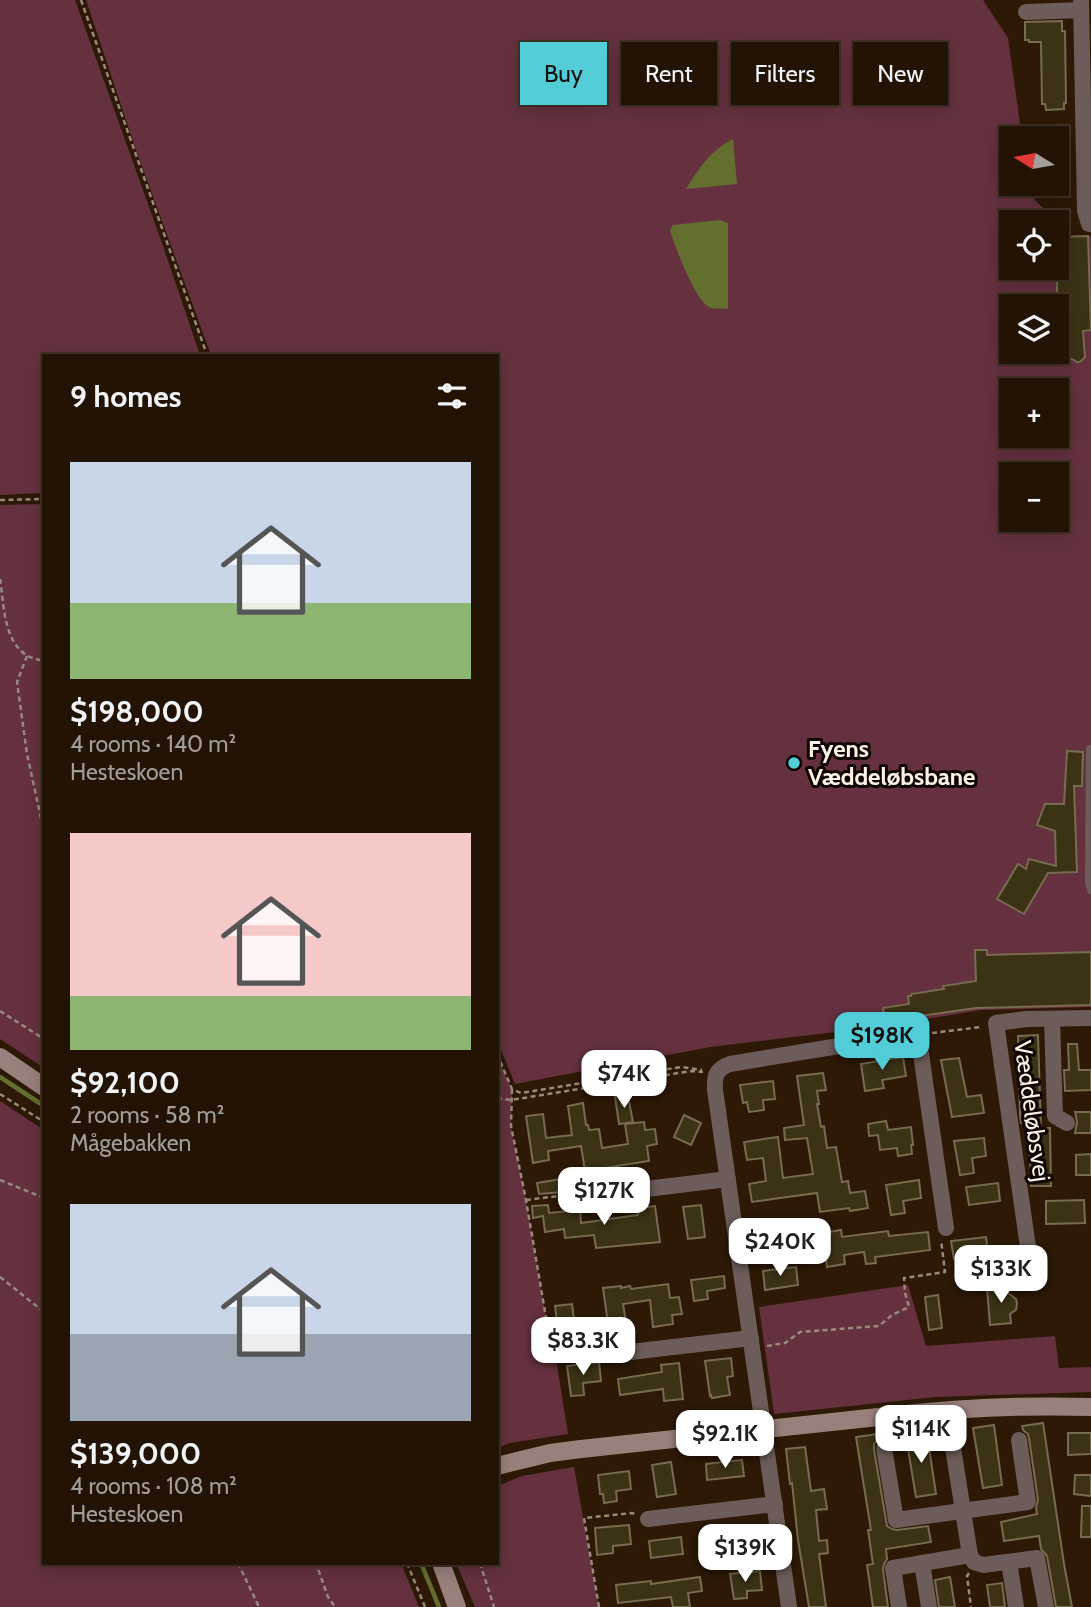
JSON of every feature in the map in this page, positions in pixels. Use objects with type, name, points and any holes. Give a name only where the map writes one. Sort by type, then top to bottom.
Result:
[{"type":"street","points":[[1026,12],[1081,5],[1085,211],[1091,225]]},
{"type":"street","name":"Væddeløbsvej","points":[[1030,1261],[996,1023],[1027,1019],[1091,1018]]},
{"type":"street","name":"Væddeløbsvej","points":[[1052,1019],[1055,1116],[1067,1123]]},
{"type":"street","points":[[789,1607],[715,1090],[716,1072],[730,1064],[918,1032],[946,1228]]},
{"type":"street","points":[[0,1057],[42,1086]]},
{"type":"street","points":[[589,1196],[728,1179]]},
{"type":"street","points":[[613,1354],[751,1343]]},
{"type":"street","points":[[499,1466],[550,1453],[947,1410],[1091,1405]]},
{"type":"street","points":[[947,1410],[972,1559]]},
{"type":"street","points":[[884,1448],[896,1520],[1028,1502],[1019,1440]]},
{"type":"street","points":[[648,1520],[775,1504]]},
{"type":"street","points":[[899,1607],[893,1568],[972,1559],[983,1565],[1037,1558],[1046,1607]]},
{"type":"street","points":[[1009,1562],[1016,1607]]},
{"type":"street","points":[[922,1563],[929,1607]]},
{"type":"street","points":[[442,1565],[457,1607]]},
{"type":"lane","points":[[1090,749],[1091,890]]},
{"type":"path","points":[[81,0],[207,354]]},
{"type":"path","points":[[0,500],[42,499]]},
{"type":"path","points":[[0,579],[8,631],[15,645],[27,656],[42,661]]},
{"type":"path","points":[[27,656],[17,682],[27,754],[42,823]]},
{"type":"path","points":[[0,1011],[42,1038]]},
{"type":"path","points":[[918,1032],[940,1032],[996,1023]]},
{"type":"path","points":[[499,1059],[512,1090],[511,1126],[550,1341],[555,1352],[564,1354],[606,1348],[613,1354]]},
{"type":"path","points":[[512,1090],[521,1093],[681,1067],[716,1072]]},
{"type":"path","points":[[499,1098],[511,1100],[691,1071],[716,1072]]},
{"type":"path","points":[[0,1094],[42,1121]]},
{"type":"path","points":[[0,1180],[42,1197]]},
{"type":"path","points":[[526,1200],[582,1193],[589,1196]]},
{"type":"path","points":[[751,1343],[785,1343],[800,1332],[879,1326],[892,1315],[909,1307],[904,1278],[945,1272],[941,1234],[946,1228]]},
{"type":"path","points":[[0,1277],[42,1310]]},
{"type":"path","points":[[599,1607],[584,1518],[632,1513],[648,1520]]},
{"type":"path","points":[[971,1607],[967,1576],[972,1559]]},
{"type":"path","points":[[239,1565],[260,1607]]},
{"type":"path","points":[[316,1565],[328,1597],[335,1607]]},
{"type":"path","points":[[408,1565],[425,1607]]},
{"type":"path","points":[[481,1565],[494,1607]]},
{"type":"shaded area","points":[[0,0],[75,0],[200,354],[42,354],[42,493],[0,495]]},
{"type":"shaded area","name":"Fyens Væddeløbsbane","points":[[86,0],[983,0],[1008,38],[1020,126],[999,126],[999,196],[1033,196],[1045,210],[999,210],[999,280],[1069,280],[1069,235],[1091,236],[1091,1007],[981,1010],[878,1027],[710,1047],[515,1084],[499,1045],[499,354],[211,354],[135,147]]},
{"type":"shaded area","points":[[733,139],[737,184],[686,189],[711,155]]},
{"type":"shaded area","points":[[720,220],[728,223],[728,309],[711,308],[699,296],[686,273],[670,230],[673,225]]},
{"type":"shaded area","points":[[42,504],[42,1067],[0,1039],[0,505]]},
{"type":"shaded area","points":[[499,1060],[512,1089],[511,1126],[550,1341],[555,1352],[568,1434],[499,1447]]},
{"type":"shaded area","points":[[0,1101],[42,1129],[42,1565],[402,1565],[419,1607],[0,1607]]},
{"type":"shaded area","points":[[908,1285],[926,1346],[1055,1336],[1059,1368],[1091,1367],[1091,1392],[936,1397],[774,1414],[759,1307]]},
{"type":"shaded area","points":[[574,1467],[599,1607],[475,1607],[457,1565],[499,1565],[499,1485],[522,1476]]},
{"type":"building","points":[[1062,21],[1062,31],[1065,31],[1066,103],[1064,109],[1046,110],[1045,104],[1042,104],[1041,42],[1025,40],[1025,22]]},
{"type":"building","points":[[1088,236],[1091,330],[1083,331],[1085,357],[1080,362],[1069,359],[1069,294],[1057,294],[1057,280],[1069,280],[1069,237]]},
{"type":"building","points":[[1067,751],[1083,752],[1082,786],[1074,786],[1077,872],[1048,873],[1024,914],[997,899],[1018,864],[1026,869],[1029,859],[1056,866],[1055,831],[1037,825],[1045,804],[1064,804]]},
{"type":"building","points":[[975,950],[987,950],[987,955],[1091,952],[1091,1005],[976,1008],[885,1021],[883,1008],[909,1004],[908,996],[911,994],[976,981]]},
{"type":"building","points":[[1038,1035],[1041,1128],[1050,1128],[1051,1186],[1031,1186],[1029,1123],[1021,1123],[1020,1116],[1018,1036]]},
{"type":"building","points":[[1068,1044],[1077,1044],[1079,1070],[1091,1070],[1091,1090],[1065,1091],[1064,1070],[1069,1070]]},
{"type":"building","points":[[903,1057],[906,1076],[882,1080],[884,1088],[865,1091],[861,1064]]},
{"type":"building","points":[[959,1058],[967,1097],[981,1095],[984,1113],[952,1117],[941,1060]]},
{"type":"building","points":[[823,1073],[826,1090],[817,1091],[817,1104],[827,1148],[836,1147],[842,1182],[848,1181],[850,1193],[865,1191],[868,1208],[820,1212],[817,1193],[752,1202],[749,1184],[766,1181],[763,1158],[747,1160],[744,1142],[778,1137],[783,1178],[813,1174],[807,1138],[785,1140],[784,1128],[804,1125],[797,1076]]},
{"type":"building","points":[[773,1081],[775,1099],[763,1100],[764,1110],[749,1112],[747,1102],[743,1103],[740,1085]]},
{"type":"building","points":[[628,1096],[633,1122],[619,1124],[615,1097]]},
{"type":"building","points":[[583,1103],[586,1125],[589,1130],[599,1129],[602,1148],[628,1144],[625,1124],[644,1122],[645,1130],[655,1129],[657,1144],[647,1146],[649,1161],[585,1171],[581,1146],[548,1151],[549,1160],[533,1163],[526,1116],[543,1114],[546,1138],[572,1135],[568,1106]]},
{"type":"building","points":[[1075,1112],[1091,1112],[1091,1133],[1075,1133]]},
{"type":"building","points":[[684,1115],[701,1123],[691,1145],[674,1137]]},
{"type":"building","points":[[886,1121],[888,1130],[911,1127],[912,1154],[898,1156],[897,1148],[880,1150],[878,1135],[869,1136],[868,1124]]},
{"type":"building","points":[[984,1138],[986,1156],[972,1158],[974,1173],[960,1175],[954,1141]]},
{"type":"building","points":[[1091,1154],[1091,1175],[1076,1175],[1076,1155]]},
{"type":"building","points":[[561,1179],[563,1192],[539,1194],[537,1183]]},
{"type":"building","points":[[919,1180],[921,1198],[903,1201],[905,1213],[891,1215],[886,1185]]},
{"type":"building","points":[[998,1183],[1000,1201],[969,1205],[966,1187]]},
{"type":"building","points":[[1084,1200],[1085,1223],[1046,1224],[1046,1201]]},
{"type":"building","points":[[548,1205],[549,1213],[580,1210],[581,1223],[638,1215],[638,1208],[655,1206],[660,1242],[596,1248],[594,1235],[565,1238],[564,1229],[545,1232],[543,1216],[533,1218],[532,1206]]},
{"type":"building","points":[[701,1205],[705,1237],[688,1239],[683,1207]]},
{"type":"building","points":[[789,1222],[791,1239],[773,1242],[774,1250],[758,1252],[755,1226]]},
{"type":"building","points":[[841,1230],[842,1237],[888,1231],[889,1236],[928,1232],[930,1250],[875,1257],[876,1263],[866,1264],[864,1252],[844,1255],[845,1264],[827,1267],[823,1233]]},
{"type":"building","points":[[986,1237],[987,1262],[971,1264],[970,1256],[954,1259],[951,1241]]},
{"type":"building","points":[[796,1267],[798,1285],[765,1290],[763,1271]]},
{"type":"building","points":[[724,1276],[725,1288],[707,1291],[708,1299],[694,1301],[691,1280]]},
{"type":"building","points":[[668,1284],[670,1298],[679,1297],[682,1314],[672,1315],[673,1324],[653,1327],[650,1300],[623,1304],[626,1322],[608,1324],[603,1288],[630,1286],[631,1289]]},
{"type":"building","points":[[1007,1286],[1008,1293],[1016,1299],[1017,1304],[1016,1310],[1010,1314],[1011,1323],[990,1325],[987,1288]]},
{"type":"building","points":[[938,1295],[942,1328],[929,1330],[925,1297]]},
{"type":"building","points":[[572,1304],[577,1343],[560,1345],[555,1306]]},
{"type":"building","points":[[731,1358],[733,1376],[727,1377],[730,1395],[712,1398],[705,1361]]},
{"type":"building","points":[[599,1362],[601,1381],[583,1383],[584,1395],[571,1396],[567,1366]]},
{"type":"building","points":[[679,1363],[683,1399],[664,1401],[663,1389],[620,1395],[618,1379],[662,1372],[661,1365]]},
{"type":"building","points":[[1043,1423],[1072,1607],[1056,1607],[1047,1556],[1041,1549],[1039,1536],[1004,1541],[1001,1522],[1037,1514],[1038,1500],[1029,1438],[1022,1426]]},
{"type":"building","points":[[994,1425],[1002,1485],[983,1488],[973,1428]]},
{"type":"building","points":[[1068,1433],[1091,1433],[1091,1454],[1068,1455]]},
{"type":"building","points":[[877,1434],[874,1450],[887,1526],[897,1530],[928,1526],[931,1542],[886,1549],[887,1559],[883,1570],[888,1607],[873,1607],[867,1565],[873,1564],[868,1530],[871,1530],[856,1437]]},
{"type":"building","points":[[927,1434],[936,1494],[916,1497],[906,1437]]},
{"type":"building","points":[[805,1447],[811,1491],[824,1489],[827,1509],[816,1510],[819,1541],[827,1540],[828,1553],[819,1554],[826,1607],[809,1607],[792,1483],[790,1484],[786,1449]]},
{"type":"building","points":[[742,1460],[744,1476],[707,1480],[706,1464]]},
{"type":"building","points":[[671,1462],[676,1494],[657,1497],[652,1465]]},
{"type":"building","points":[[629,1471],[631,1489],[616,1491],[617,1501],[604,1503],[598,1475]]},
{"type":"building","points":[[1075,1475],[1091,1475],[1091,1496],[1074,1494]]},
{"type":"building","points":[[1082,1506],[1091,1506],[1091,1537],[1081,1537]]},
{"type":"building","points":[[629,1525],[631,1544],[613,1546],[613,1553],[597,1555],[595,1528]]},
{"type":"building","points":[[755,1525],[757,1544],[721,1547],[719,1528]]},
{"type":"building","points":[[681,1537],[683,1554],[651,1558],[649,1541]]},
{"type":"building","points":[[760,1571],[762,1590],[747,1591],[747,1598],[734,1599],[730,1574]]},
{"type":"building","points":[[700,1577],[702,1591],[688,1593],[690,1607],[673,1607],[671,1597],[618,1603],[616,1585],[651,1581],[651,1584]]},
{"type":"building","points":[[950,1577],[955,1607],[939,1607],[935,1580]]},
{"type":"building","points":[[1002,1583],[1005,1607],[990,1607],[987,1585]]},
{"type":"waterway","points":[[0,1077],[42,1105]]},
{"type":"waterway","points":[[422,1565],[439,1607]]},
{"type":"place","name":"Fyens Væddeløbsbane","points":[[794,763]]}]
